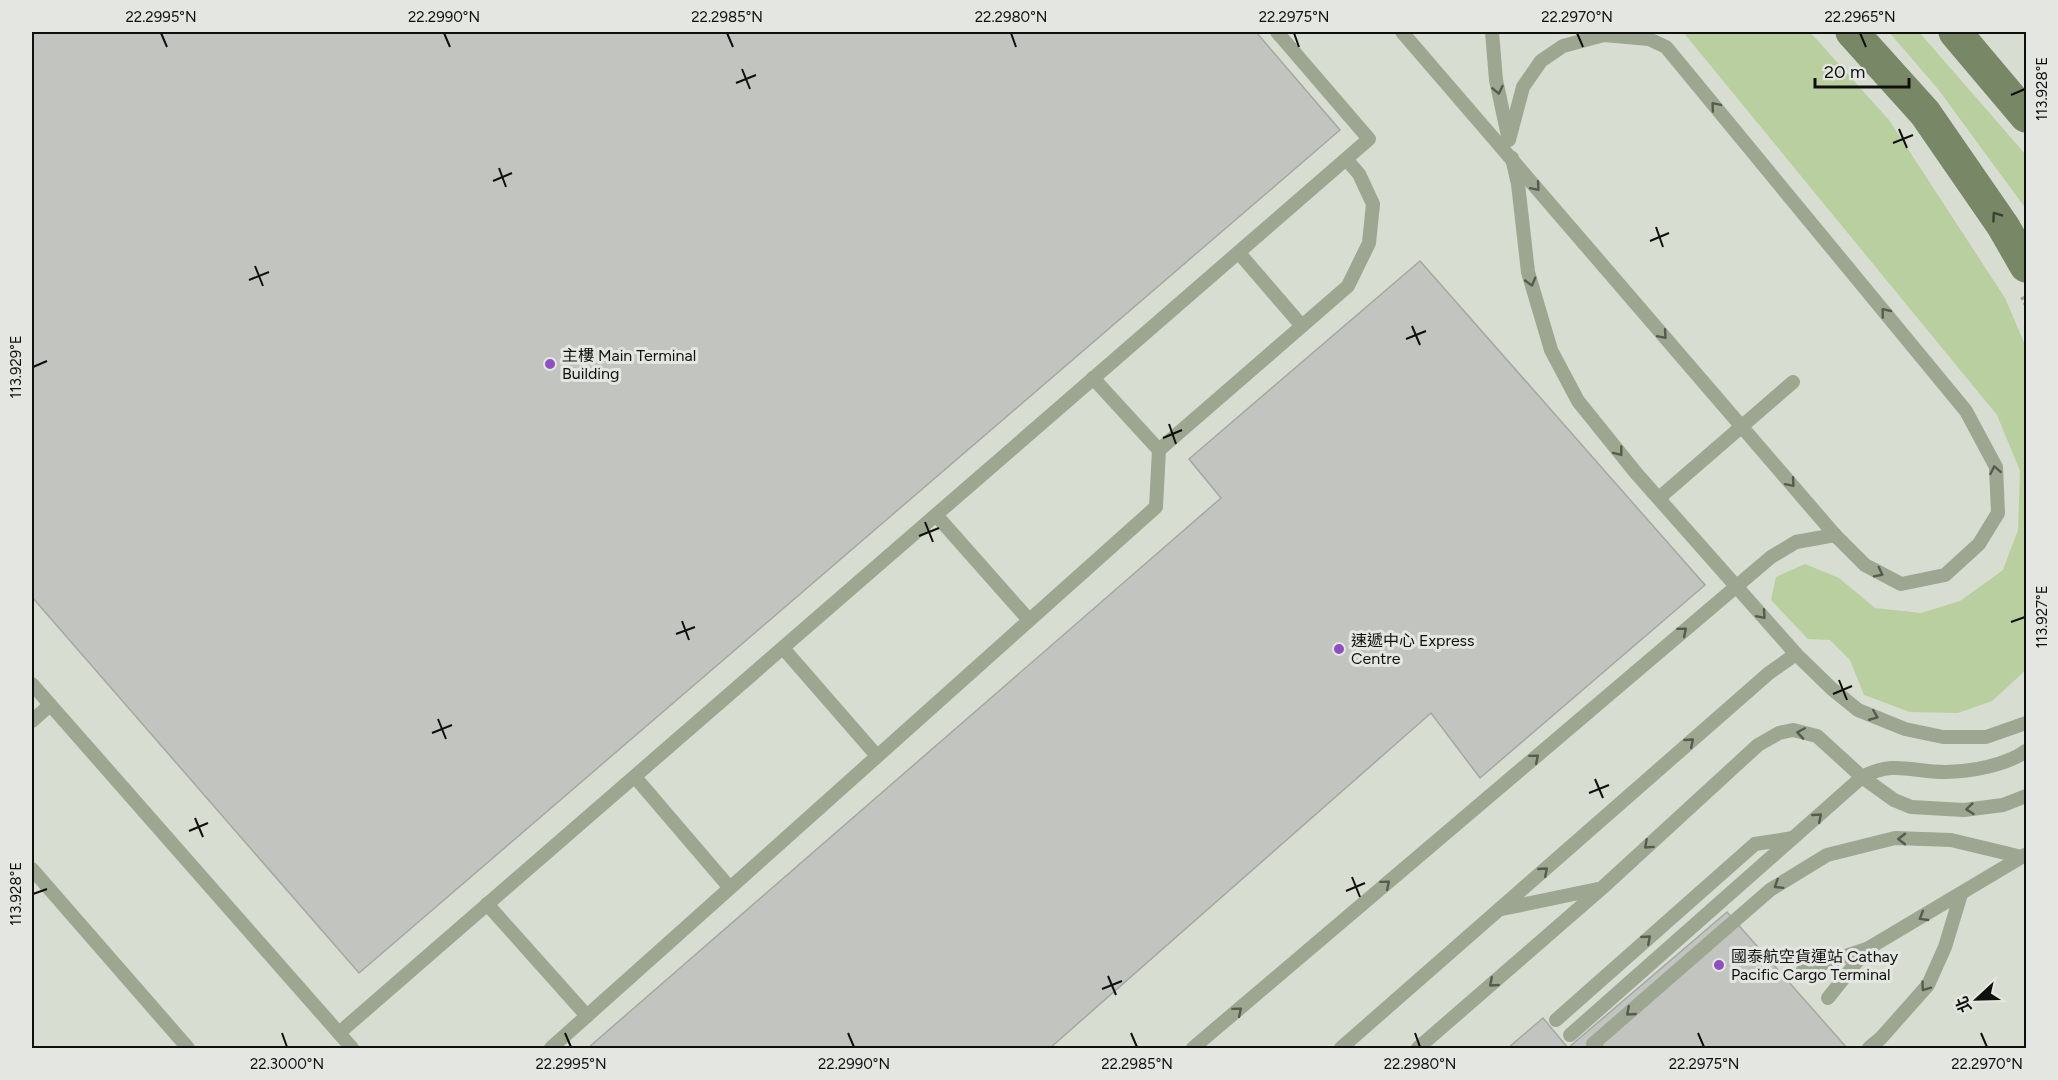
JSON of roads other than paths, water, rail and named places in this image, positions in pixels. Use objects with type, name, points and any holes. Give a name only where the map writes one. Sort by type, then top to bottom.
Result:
[{"type":"street","points":[[1852,32],[1925,112],[2003,226],[2026,266]]},
{"type":"street","points":[[1955,32],[2026,116]]},
{"type":"lane","points":[[339,1033],[1369,139],[1277,32]]},
{"type":"lane","points":[[1402,32],[1835,535],[1865,565],[1901,584],[1945,575],[1979,544],[1998,513],[1996,467],[1966,411],[1666,47],[1649,39],[1604,35],[1563,46],[1541,61],[1522,87],[1509,140]]},
{"type":"lane","points":[[1492,32],[1496,80],[1518,184],[1528,272],[1551,350],[1578,401],[1636,473],[1796,654],[1832,689],[1858,710],[1905,729],[1943,737],[1986,737],[2026,723]]},
{"type":"lane","points":[[551,1048],[1155,507],[1159,450],[1348,286],[1370,243],[1372,204],[1359,174],[1346,159]]},
{"type":"lane","points":[[1239,253],[1302,326]]},
{"type":"lane","points":[[1094,378],[1159,450]]},
{"type":"lane","points":[[1659,498],[1793,382]]},
{"type":"lane","points":[[936,515],[1029,620]]},
{"type":"lane","points":[[1193,1048],[1771,557],[1796,543],[1835,535]]},
{"type":"lane","points":[[783,648],[877,756]]},
{"type":"lane","points":[[1341,1048],[1769,673],[1796,654]]},
{"type":"lane","points":[[32,684],[352,1048]]},
{"type":"lane","points":[[32,721],[50,705]]},
{"type":"lane","points":[[1418,1048],[1600,889],[1758,745],[1779,733],[1793,730],[1817,736],[1862,777],[1894,800],[1911,807],[1964,810],[2003,805],[2026,796]]},
{"type":"lane","points":[[1570,1035],[1862,777],[1876,770],[1896,767],[1945,772],[1998,764],[2016,758],[2026,751]]},
{"type":"lane","points":[[635,777],[730,888]]},
{"type":"lane","points":[[1556,1020],[1755,844],[1794,838]]},
{"type":"lane","points":[[1597,1048],[1593,1044],[1770,890],[1827,855],[1895,838],[1951,840],[2024,856]]},
{"type":"lane","points":[[1803,970],[1867,949],[2024,856]]},
{"type":"lane","points":[[32,869],[188,1048]]},
{"type":"lane","points":[[1500,910],[1600,889]]},
{"type":"lane","points":[[1869,1048],[1881,1038],[1928,985],[1945,947],[1961,894]]},
{"type":"lane","points":[[487,904],[587,1016]]},
{"type":"lane","points":[[1828,998],[1867,949]]},
{"type":"place","name":"主樓 Main Terminal Building","points":[[550,364]]},
{"type":"place","name":"速遞中心 Express Centre","points":[[1339,649]]},
{"type":"place","name":"國泰航空貨運站 Cathay Pacific Cargo Terminal","points":[[1719,965]]}]
